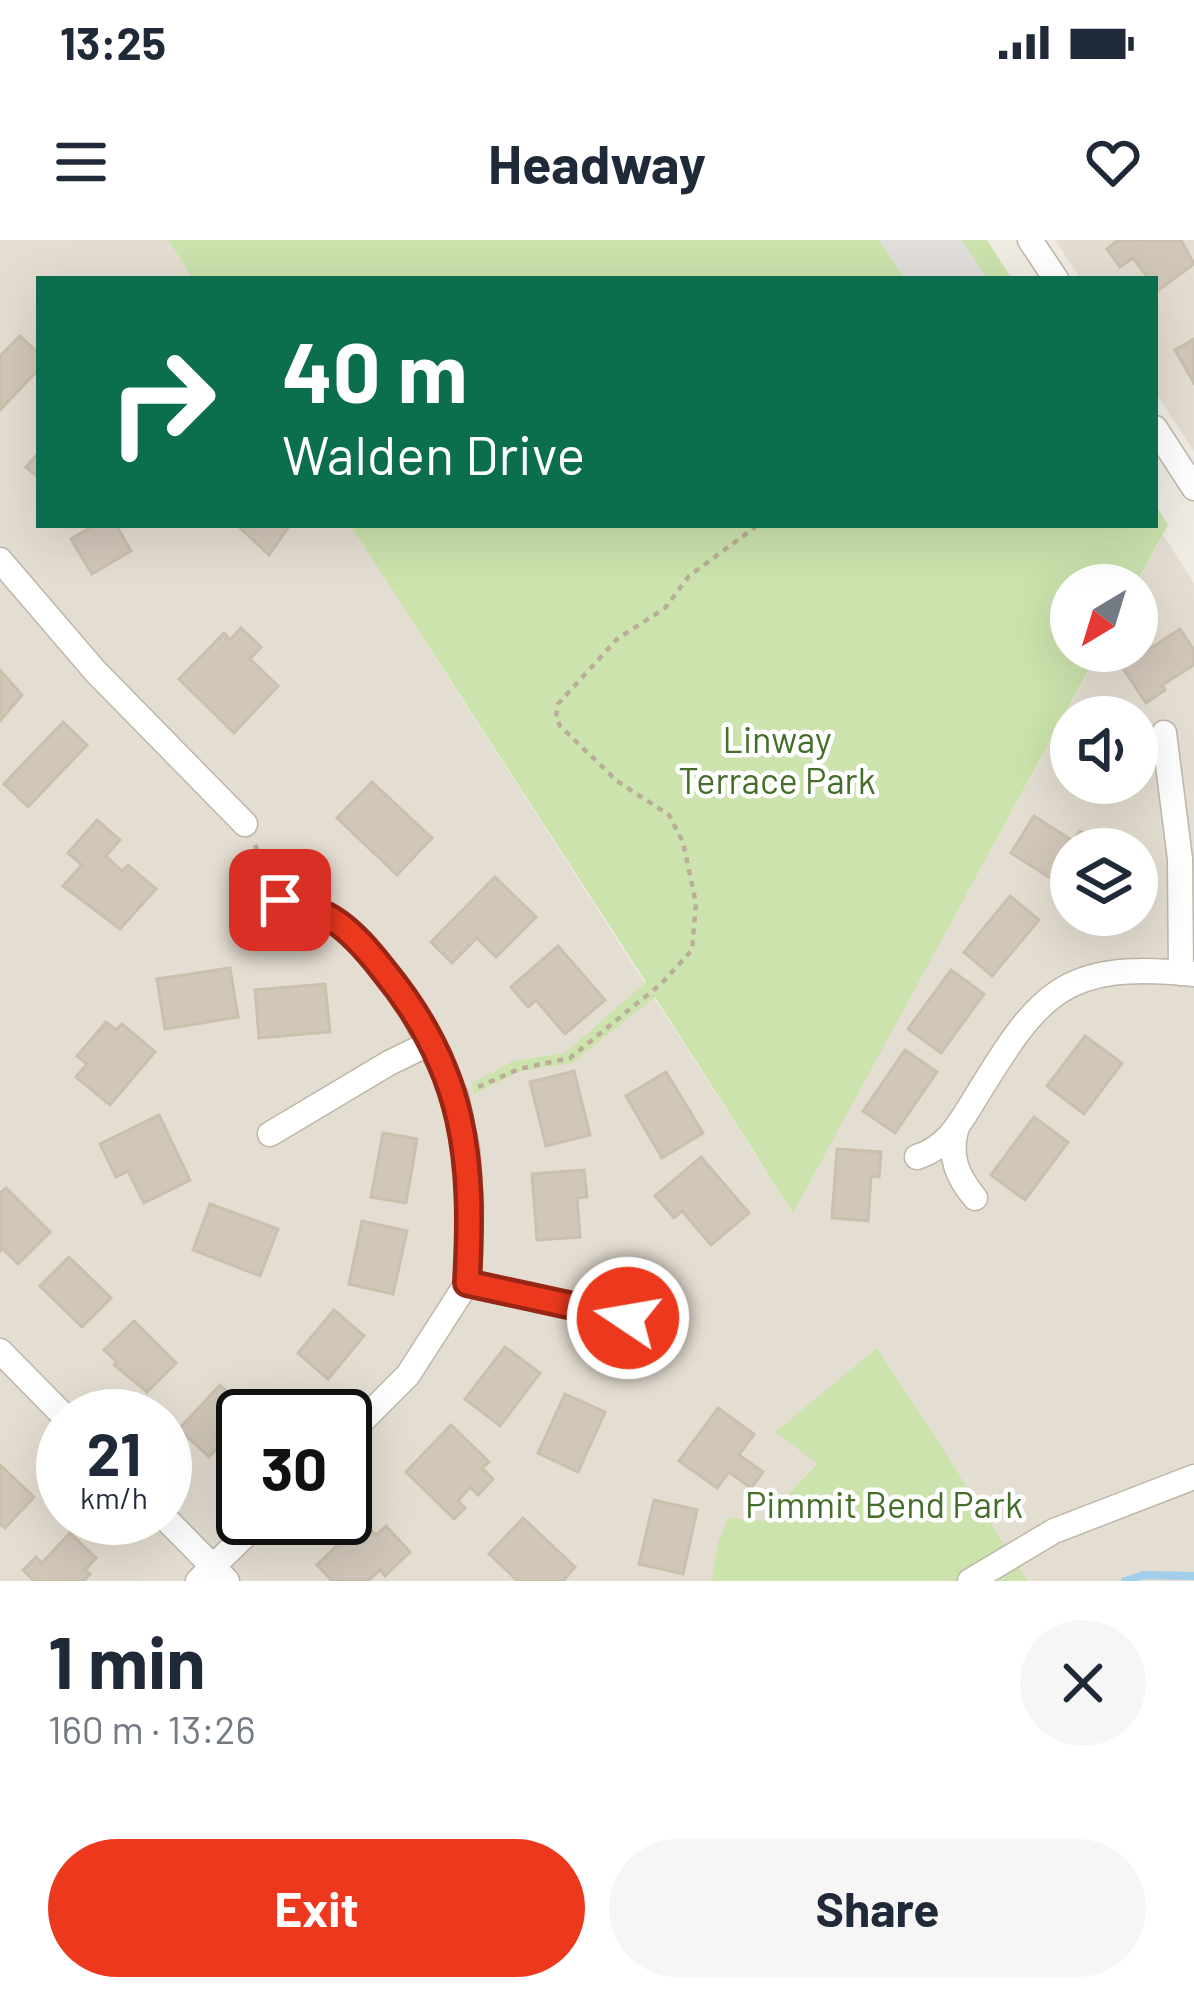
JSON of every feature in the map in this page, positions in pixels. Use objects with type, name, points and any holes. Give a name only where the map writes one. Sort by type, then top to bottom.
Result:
[{"type":"street","points":[[1030,240],[1054,276]]},
{"type":"street","points":[[1158,432],[1191,475]]},
{"type":"street","points":[[0,560],[95,671],[245,824]]},
{"type":"street","points":[[916,1157],[947,1141],[1018,1027],[1053,995],[1096,975],[1125,970],[1187,973],[1180,859],[1164,734]]},
{"type":"street","points":[[280,900],[332,919],[369,952],[402,993],[456,1096],[467,1150],[471,1204],[467,1283],[408,1375],[372,1411]]},
{"type":"street","points":[[270,1134],[430,1043]]},
{"type":"street","points":[[957,1128],[954,1165],[975,1198]]},
{"type":"street","points":[[467,1283],[628,1318]]},
{"type":"street","points":[[0,1351],[37,1389]]},
{"type":"street","points":[[970,1581],[1054,1531],[1194,1477]]},
{"type":"street","points":[[187,1545],[212,1576],[239,1545]]},
{"type":"path","points":[[456,1096],[519,1069],[570,1058],[662,982],[692,950],[696,904],[683,842],[670,815],[617,781],[556,717],[558,704],[617,639],[665,608],[689,576],[754,528]]},
{"type":"path","points":[[256,848],[280,900]]},
{"type":"shaded area","points":[[0,240],[168,240],[191,276],[36,276],[36,528],[352,528],[792,1212],[1050,742],[1050,804],[1158,804],[1158,696],[1075,696],[1088,672],[1158,672],[1158,564],[1147,564],[1163,535],[1194,583],[1194,1581],[1025,1581],[776,1433],[817,1462],[764,1522],[717,1546],[712,1581],[0,1581]]},
{"type":"shaded area","points":[[879,240],[962,240],[985,276],[903,276]]},
{"type":"shaded area","points":[[1055,240],[1194,240],[1194,451],[1158,397],[1158,276],[1079,276]]},
{"type":"green space","points":[[168,240],[987,240],[1010,276],[191,276]]},
{"type":"green space","name":"Linway Terrace Park","points":[[1158,509],[1168,525],[1147,564],[1050,564],[1050,672],[1088,672],[1074,696],[1050,696],[1050,741],[793,1213],[655,997],[572,1063],[520,1071],[474,1094],[472,1083],[513,1061],[565,1053],[646,982],[352,528],[1158,528]]},
{"type":"green space","name":"Pimmit Bend Park","points":[[877,1348],[1028,1581],[712,1581],[717,1546],[728,1518],[764,1521],[817,1463],[775,1432]]},
{"type":"building","points":[[1118,240],[1181,240],[1194,264],[1158,290],[1158,276],[1147,276],[1133,258],[1120,267],[1107,249]]},
{"type":"building","points":[[20,336],[36,351],[36,372],[0,410],[0,356]]},
{"type":"building","points":[[1194,339],[1194,383],[1175,350]]},
{"type":"building","points":[[36,455],[36,475],[26,467]]},
{"type":"building","points":[[90,528],[118,528],[131,551],[92,574],[71,539]]},
{"type":"building","points":[[240,528],[288,528],[269,555]]},
{"type":"building","points":[[241,628],[261,647],[250,659],[278,686],[234,733],[179,679],[224,633],[230,640]]},
{"type":"building","points":[[1180,629],[1194,650],[1194,665],[1162,685],[1165,690],[1156,696],[1141,696],[1125,672],[1158,672],[1158,643]]},
{"type":"building","points":[[0,670],[22,695],[0,721]]},
{"type":"building","points":[[63,722],[87,745],[28,807],[4,784]]},
{"type":"building","points":[[372,782],[432,838],[397,875],[337,818]]},
{"type":"building","points":[[1034,816],[1053,828],[1050,878],[1011,853]]},
{"type":"building","points":[[97,820],[120,840],[106,856],[122,871],[128,865],[156,889],[120,929],[63,886],[82,865],[68,853]]},
{"type":"building","points":[[495,877],[536,917],[496,957],[477,938],[452,963],[431,942]]},
{"type":"building","points":[[1010,896],[1039,920],[992,976],[964,952]]},
{"type":"building","points":[[558,946],[605,1000],[565,1034],[536,1000],[528,1007],[511,987]]},
{"type":"building","points":[[230,968],[238,1017],[165,1029],[157,979]]},
{"type":"building","points":[[951,970],[984,994],[941,1053],[908,1029]]},
{"type":"building","points":[[325,984],[330,1032],[259,1038],[255,990]]},
{"type":"building","points":[[106,1022],[116,1030],[122,1024],[155,1052],[110,1105],[76,1077],[87,1064],[77,1056]]},
{"type":"building","points":[[1085,1036],[1122,1063],[1084,1114],[1047,1086]]},
{"type":"building","points":[[905,1050],[937,1072],[895,1133],[863,1111]]},
{"type":"building","points":[[574,1071],[590,1135],[546,1146],[530,1082]]},
{"type":"building","points":[[666,1072],[703,1133],[662,1158],[626,1096]]},
{"type":"building","points":[[159,1115],[190,1180],[144,1203],[128,1171],[116,1177],[100,1144]]},
{"type":"building","points":[[1034,1117],[1068,1142],[1025,1200],[991,1175]]},
{"type":"building","points":[[383,1133],[417,1139],[406,1203],[371,1197]]},
{"type":"building","points":[[837,1149],[881,1152],[879,1177],[871,1176],[868,1221],[832,1218]]},
{"type":"building","points":[[701,1157],[749,1213],[711,1245],[682,1211],[674,1218],[655,1196]]},
{"type":"building","points":[[584,1170],[587,1197],[577,1198],[580,1237],[537,1240],[532,1174]]},
{"type":"building","points":[[6,1188],[50,1232],[18,1264],[2,1248],[0,1251],[0,1193]]},
{"type":"building","points":[[210,1204],[278,1229],[260,1276],[193,1250]]},
{"type":"building","points":[[362,1221],[407,1231],[393,1294],[349,1284]]},
{"type":"building","points":[[69,1257],[111,1298],[82,1327],[40,1286]]},
{"type":"building","points":[[334,1310],[364,1336],[328,1379],[298,1353]]},
{"type":"building","points":[[134,1321],[176,1363],[150,1389],[143,1389],[114,1365],[117,1362],[104,1350]]},
{"type":"building","points":[[505,1347],[540,1373],[500,1426],[465,1399]]},
{"type":"building","points":[[216,1389],[216,1449],[209,1457],[192,1441],[192,1415]]},
{"type":"building","points":[[565,1394],[605,1412],[578,1472],[538,1453]]},
{"type":"building","points":[[718,1408],[754,1434],[739,1455],[763,1472],[751,1488],[729,1472],[717,1488],[679,1461]]},
{"type":"building","points":[[451,1425],[489,1462],[482,1468],[493,1479],[478,1495],[470,1487],[458,1501],[465,1508],[454,1519],[406,1472]]},
{"type":"building","points":[[0,1465],[34,1497],[5,1528],[0,1524]]},
{"type":"building","points":[[654,1500],[697,1510],[683,1574],[639,1564]]},
{"type":"building","points":[[523,1518],[575,1567],[563,1581],[518,1581],[489,1554]]},
{"type":"building","points":[[386,1526],[410,1552],[385,1576],[380,1570],[368,1581],[332,1581],[317,1565],[337,1545],[372,1545],[372,1531],[376,1535]]},
{"type":"building","points":[[59,1545],[82,1545],[96,1558],[85,1570],[90,1574],[84,1581],[34,1581],[23,1570],[36,1557],[42,1563]]},
{"type":"waterway","points":[[1125,1581],[1144,1575],[1194,1576]]},
{"type":"route","points":[[280,900],[332,919],[369,952],[402,993],[444,1068],[456,1096],[467,1150],[471,1204],[467,1283],[628,1318]]}]
